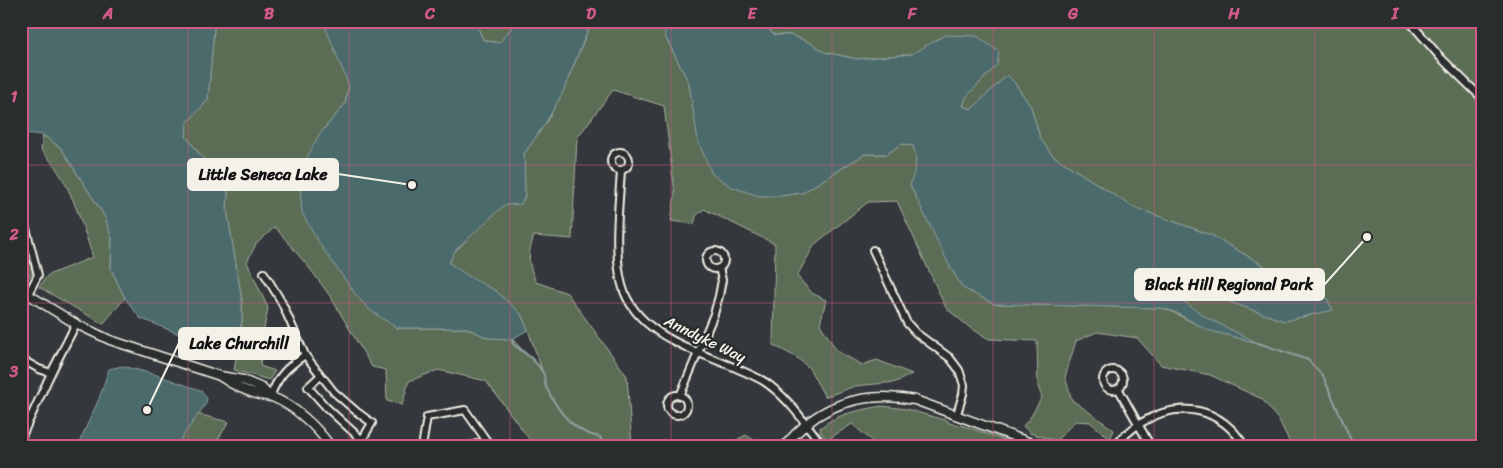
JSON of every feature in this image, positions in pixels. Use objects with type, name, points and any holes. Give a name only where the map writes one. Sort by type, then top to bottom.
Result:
[{"type":"street","points":[[1409,21],[1441,58],[1482,98]]},
{"type":"street","name":"Anndyke Way","points":[[620,170],[617,259],[622,286],[633,308],[649,326],[670,340],[764,381],[780,394],[824,447]]},
{"type":"street","points":[[21,209],[38,275],[25,292],[76,324],[110,340],[220,376],[237,386],[259,395],[270,396],[300,415],[313,426],[331,447]]},
{"type":"street","points":[[873,250],[906,323],[916,333],[950,358],[959,370],[964,385],[957,414]]},
{"type":"street","points":[[680,396],[720,296],[722,280],[719,268]]},
{"type":"street","points":[[264,273],[281,301],[305,355],[320,376],[334,392],[372,423],[362,440],[326,407],[308,387],[320,376]]},
{"type":"street","points":[[21,438],[76,324]]},
{"type":"street","points":[[270,396],[278,378],[287,368],[305,355]]},
{"type":"street","points":[[21,360],[51,374]]},
{"type":"street","points":[[1118,388],[1151,447]]},
{"type":"street","points":[[784,447],[806,423],[832,408],[848,401],[873,396],[915,400],[1042,447]]},
{"type":"street","points":[[422,447],[427,417],[465,410],[489,444],[466,447]]},
{"type":"street","points":[[1115,447],[1121,438],[1154,415],[1177,410],[1193,410],[1218,419],[1232,429],[1245,447]]},
{"type":"green space","points":[[217,21],[325,21],[349,86],[345,104],[319,135],[397,328],[467,328],[488,338],[512,339],[542,370],[521,314],[449,263],[454,252],[504,204],[525,196],[524,154],[545,124],[562,94],[593,21],[664,21],[666,23],[665,36],[689,83],[694,115],[759,196],[802,193],[865,154],[887,154],[901,144],[913,146],[955,275],[967,290],[995,304],[1162,308],[1205,328],[1255,342],[1207,318],[1168,290],[1174,278],[1192,286],[1212,291],[1233,303],[1284,321],[1332,310],[1326,297],[1289,280],[1211,235],[1133,207],[1052,155],[1040,138],[1031,107],[1007,75],[972,109],[963,106],[966,97],[997,65],[926,46],[912,54],[857,59],[824,52],[813,44],[791,35],[775,35],[770,31],[769,21],[1482,21],[1482,447],[1292,447],[1280,422],[1262,399],[1210,375],[1161,365],[1137,338],[1097,332],[1076,341],[1065,377],[1072,400],[1114,430],[1110,439],[1090,422],[1075,421],[1056,441],[1030,433],[1023,426],[1042,397],[1038,387],[1037,341],[989,339],[969,327],[946,308],[897,201],[868,202],[815,244],[797,276],[812,293],[826,300],[820,324],[837,351],[862,365],[877,360],[912,374],[896,382],[855,386],[825,397],[809,368],[796,357],[773,345],[775,244],[704,209],[696,216],[694,224],[671,221],[675,194],[664,106],[613,90],[577,138],[572,239],[534,236],[529,259],[536,282],[567,293],[627,376],[632,447],[535,447],[486,381],[438,370],[409,381],[402,405],[387,401],[386,370],[372,367],[330,296],[275,227],[256,244],[247,262],[268,308],[262,340],[260,366],[275,371],[269,380],[234,370],[242,322],[242,301],[227,210],[228,192],[186,137],[187,123],[208,100],[214,28]]},
{"type":"green space","points":[[475,21],[517,21],[499,43],[483,40]]},
{"type":"green space","points":[[43,135],[61,148],[105,217],[112,239],[111,269],[125,298],[103,324],[39,287],[48,275],[93,257],[67,187],[51,161],[41,150]]},
{"type":"green space","points":[[21,230],[33,272],[27,280],[21,276]]},
{"type":"green space","points":[[882,406],[906,409],[948,421],[949,423],[964,426],[1024,447],[879,447],[852,424],[827,440],[821,433],[820,428],[834,419],[850,413]]},
{"type":"green space","points":[[197,414],[229,422],[213,447],[175,447]]},
{"type":"green space","points":[[746,435],[765,447],[723,447]]},
{"type":"water","points":[[21,21],[217,21],[214,28],[208,100],[187,123],[186,137],[228,192],[227,210],[242,301],[242,322],[234,339],[223,347],[184,336],[140,318],[125,298],[111,269],[112,239],[105,217],[61,148],[43,135],[21,133]]},
{"type":"water","points":[[323,21],[475,21],[483,40],[499,43],[517,21],[593,21],[562,94],[545,124],[524,154],[525,196],[521,204],[504,205],[454,252],[449,263],[496,291],[521,314],[528,330],[512,339],[488,338],[467,328],[397,328],[371,311],[356,295],[321,246],[302,213],[299,173],[319,135],[345,104],[349,86]]},
{"type":"water","points":[[664,21],[769,21],[770,31],[775,35],[791,35],[813,44],[824,52],[857,59],[912,54],[945,35],[977,36],[999,52],[997,65],[966,97],[963,106],[972,109],[1007,75],[1031,107],[1040,138],[1052,155],[1133,207],[1211,235],[1289,280],[1326,297],[1333,310],[1284,321],[1233,303],[1212,291],[1192,286],[1174,278],[1168,290],[1207,318],[1258,343],[1207,330],[1175,312],[1162,308],[994,304],[963,288],[950,267],[910,185],[915,166],[913,146],[901,144],[887,154],[865,154],[802,193],[759,196],[732,187],[712,174],[698,141],[689,83],[665,36]]},
{"type":"water","points":[[122,366],[157,375],[202,391],[207,399],[205,405],[175,447],[77,447],[99,399],[109,369]]},
{"type":"waterway","points":[[512,339],[513,344],[530,357],[540,368],[544,375],[546,387],[561,412],[582,431],[600,437],[602,441],[601,447]]},
{"type":"waterway","points":[[1258,343],[1308,360],[1323,376],[1354,447]]},
{"type":"place","name":"Little Seneca Lake","points":[[412,185]]},
{"type":"place","name":"Black Hill Regional Park","points":[[1367,237]]},
{"type":"place","name":"Lake Churchill","points":[[147,410]]}]
